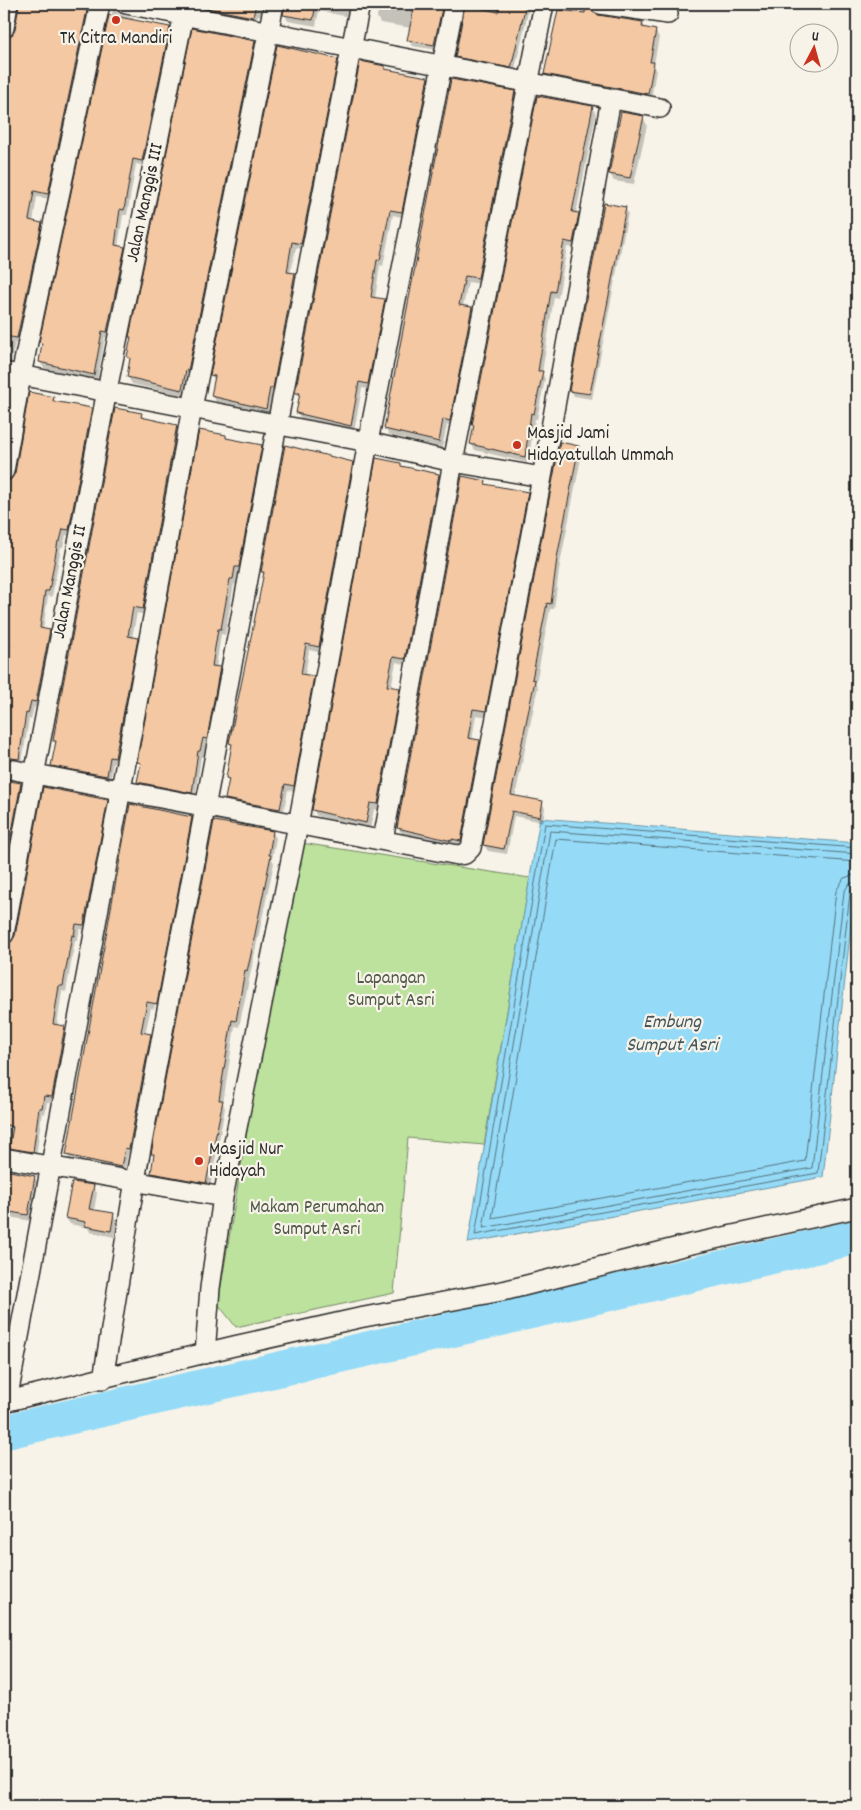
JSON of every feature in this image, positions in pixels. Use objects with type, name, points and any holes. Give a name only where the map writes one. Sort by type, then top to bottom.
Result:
[{"type":"street","points":[[4,28],[8,4]]},
{"type":"street","points":[[4,471],[12,374],[100,4]]},
{"type":"street","points":[[126,4],[185,9],[268,31],[660,108]]},
{"type":"street","points":[[274,4],[192,408],[6,1401],[358,1318],[507,1290],[687,1245],[857,1208]]},
{"type":"street","points":[[104,1379],[135,1180],[277,425],[360,4]]},
{"type":"street","points":[[205,1354],[210,1288],[223,1197],[298,825],[368,442],[454,4]]},
{"type":"street","points":[[383,840],[453,462],[544,4]]},
{"type":"street","points":[[600,4],[668,14]]},
{"type":"street","name":"Jalan Manggis III","points":[[107,390],[185,9]]},
{"type":"street","points":[[4,768],[458,855],[465,854],[470,848],[542,478],[611,99]]},
{"type":"street","points":[[12,374],[107,390],[368,442],[453,462],[542,478]]},
{"type":"street","name":"Jalan Manggis II","points":[[4,934],[107,390]]},
{"type":"street","points":[[4,1158],[50,1164],[223,1197]]},
{"type":"green space","name":"Lapangan Sumput Asri","points":[[295,842],[530,878],[484,1145],[408,1138],[394,1293],[236,1327],[218,1304]]},
{"type":"water","name":"Embung Sumput Asri","points":[[540,818],[857,843],[857,872],[823,1177],[468,1243]]},
{"type":"building","points":[[19,4],[54,4],[87,10],[48,194],[34,191],[29,220],[42,223],[17,338],[4,336],[4,50],[6,50],[9,38],[15,30]]},
{"type":"building","points":[[197,4],[256,4],[253,17],[197,6]]},
{"type":"building","points":[[285,4],[316,4],[313,20],[283,15]]},
{"type":"building","points":[[415,4],[443,4],[434,45],[407,40]]},
{"type":"building","points":[[499,4],[526,4],[511,68],[455,57],[465,5],[498,12]]},
{"type":"building","points":[[586,4],[589,4],[593,12],[598,15],[643,22],[642,27],[656,30],[650,62],[654,62],[648,94],[544,74],[558,10],[585,13]]},
{"type":"building","points":[[109,15],[170,27],[142,161],[133,159],[124,210],[120,209],[115,245],[125,247],[107,332],[102,331],[94,375],[39,362],[42,343],[39,342]]},
{"type":"building","points":[[192,28],[255,41],[188,371],[186,370],[182,390],[127,377],[130,358],[127,357],[131,337],[129,337]]},
{"type":"building","points":[[277,45],[338,59],[301,244],[292,242],[287,272],[295,273],[273,388],[270,388],[266,409],[211,396],[215,376],[210,375]]},
{"type":"building","points":[[360,61],[385,66],[385,69],[428,77],[402,212],[390,210],[380,260],[377,260],[371,297],[385,299],[368,384],[359,382],[351,426],[296,413],[300,393],[295,393]]},
{"type":"building","points":[[451,79],[515,91],[478,278],[465,276],[459,305],[472,307],[450,421],[443,419],[439,442],[384,429]]},
{"type":"building","points":[[537,96],[593,106],[572,212],[579,213],[573,243],[564,241],[555,292],[551,291],[538,371],[543,371],[534,414],[531,413],[525,457],[470,444],[474,425],[472,425]]},
{"type":"building","points":[[621,112],[644,116],[630,178],[609,174]]},
{"type":"building","points":[[604,203],[626,207],[590,394],[569,391]]},
{"type":"building","points":[[29,392],[54,397],[53,401],[92,408],[69,530],[63,529],[60,541],[58,541],[49,591],[45,591],[40,628],[50,630],[36,702],[31,701],[28,714],[26,713],[19,759],[4,757],[4,682],[10,644],[4,643],[4,502],[8,482],[15,473]]},
{"type":"building","points":[[115,408],[142,413],[141,417],[177,425],[143,609],[133,607],[128,636],[138,638],[115,758],[110,757],[107,776],[51,766],[56,741],[53,741],[59,706]]},
{"type":"building","points":[[199,430],[226,435],[226,438],[262,445],[239,567],[235,567],[233,579],[230,579],[221,629],[218,629],[212,666],[220,667],[207,739],[203,738],[200,751],[198,751],[192,793],[137,782],[141,763],[137,762]]},
{"type":"building","points":[[560,442],[579,446],[557,558],[551,604],[547,603],[532,679],[535,680],[511,795],[543,801],[540,817],[512,811],[504,849],[483,845]]},
{"type":"building","points":[[285,445],[353,462],[319,647],[306,644],[301,674],[314,676],[294,786],[285,784],[280,809],[225,799],[229,779],[226,778],[232,744],[229,743],[264,572],[261,572]]},
{"type":"building","points":[[376,458],[401,463],[401,466],[439,474],[405,659],[393,657],[387,686],[400,688],[378,804],[370,803],[366,823],[312,810]]},
{"type":"building","points":[[462,476],[486,481],[485,484],[528,492],[486,711],[473,709],[468,738],[480,740],[461,841],[452,839],[452,841],[397,828]]},
{"type":"building","points":[[4,780],[21,783],[4,875]]},
{"type":"building","points":[[43,787],[108,800],[84,925],[76,924],[74,936],[72,935],[63,986],[59,986],[53,1024],[65,1026],[52,1097],[44,1096],[42,1108],[39,1108],[33,1152],[9,1148],[13,1127],[4,1124],[4,977],[9,943],[15,936]]},
{"type":"building","points":[[130,804],[192,817],[157,1004],[147,1002],[141,1032],[151,1034],[129,1149],[125,1148],[121,1167],[66,1155]]},
{"type":"building","points":[[214,821],[273,831],[269,855],[271,855],[250,959],[247,971],[245,970],[236,1021],[232,1020],[219,1100],[223,1100],[206,1183],[151,1173],[154,1154],[151,1154]]},
{"type":"building","points":[[5,1170],[35,1176],[28,1215],[4,1211]]},
{"type":"building","points":[[72,1182],[94,1185],[89,1209],[114,1213],[111,1231],[85,1226],[86,1222],[65,1218]]},
{"type":"waterway","points":[[4,1432],[857,1237]]},
{"type":"place","name":"TK Citra Mandiri","points":[[116,20]]},
{"type":"place","name":"Masjid Jami Hidayatullah Ummah","points":[[517,445]]},
{"type":"place","name":"Masjid Nur Hidayah","points":[[199,1161]]},
{"type":"park label","name":"Makam Perumahan Sumput Asri","points":[[317,1219]]}]
